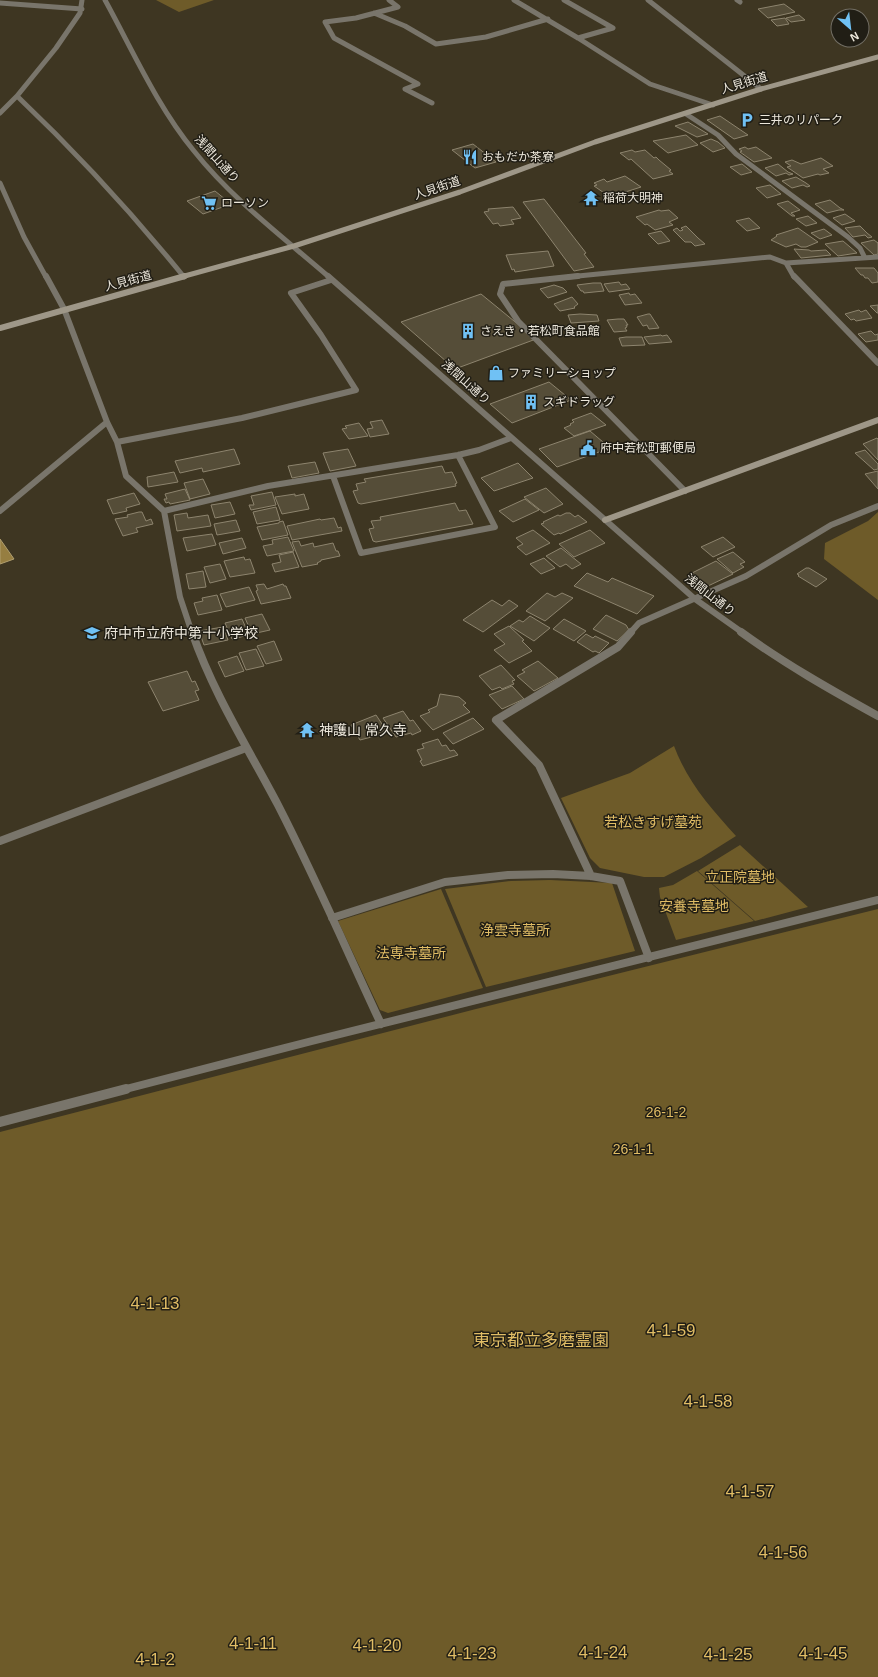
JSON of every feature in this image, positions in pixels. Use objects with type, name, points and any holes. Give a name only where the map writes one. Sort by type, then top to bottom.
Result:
[{"type":"main road","name":"人見街道","points":[[0,328],[294,246],[460,192],[595,142],[761,89],[878,57]]},
{"type":"main road","points":[[605,520],[878,420]]},
{"type":"street","points":[[0,114],[18,96],[56,48],[80,13],[82,9],[82,0]]},
{"type":"street","name":"浅間山通り","points":[[105,0],[168,115],[194,151],[224,184],[442,376],[510,438],[695,599],[779,659],[816,682],[878,716]]},
{"type":"street","points":[[389,0],[398,7],[356,18],[325,22],[334,38],[418,84],[405,89],[432,103]]},
{"type":"street","points":[[514,0],[548,19],[650,84],[713,104]]},
{"type":"street","points":[[564,0],[613,28],[578,38]]},
{"type":"street","points":[[648,0],[761,89]]},
{"type":"street","points":[[0,3],[82,9]]},
{"type":"street","points":[[374,13],[405,26],[436,44],[486,37],[548,19]]},
{"type":"street","points":[[18,96],[53,129],[125,206],[184,277]]},
{"type":"street","points":[[686,114],[718,135],[741,157],[848,237],[860,248],[865,258]]},
{"type":"street","points":[[0,183],[24,237],[64,309],[107,422],[117,442],[126,476],[164,511],[180,597],[200,654],[246,748],[266,782],[332,918],[381,1024]]},
{"type":"street","points":[[685,491],[518,321],[500,294],[503,284],[770,257],[786,263],[878,257]]},
{"type":"street","points":[[786,263],[795,279],[878,363]]},
{"type":"street","points":[[117,442],[242,418],[356,390],[321,335],[291,293],[332,280]]},
{"type":"street","points":[[0,511],[107,422]]},
{"type":"street","points":[[164,511],[268,486],[458,455],[479,450],[510,438]]},
{"type":"street","points":[[333,476],[361,553],[495,527],[458,455]]},
{"type":"street","points":[[591,876],[539,765],[496,720],[618,647],[639,623],[746,576],[832,525],[878,506]]},
{"type":"street","points":[[0,841],[246,748]]},
{"type":"street","points":[[332,918],[445,882],[508,875],[552,874],[591,876],[620,881],[649,958]]},
{"type":"street","points":[[0,1122],[381,1024],[878,900]]},
{"type":"green space","points":[[156,0],[214,0],[179,12]]},
{"type":"green space","points":[[878,512],[878,600],[824,559],[825,543],[868,521]]},
{"type":"green space","name":"若松きすげ墓苑","points":[[674,746],[686,772],[700,794],[736,836],[701,858],[664,877],[644,877],[600,868],[590,858],[561,798],[630,773]]},
{"type":"green space","name":"立正院墓地","points":[[740,845],[808,907],[755,921],[698,871]]},
{"type":"green space","name":"安養寺墓地","points":[[697,871],[754,921],[676,940],[660,897],[659,888],[673,885]]},
{"type":"green space","name":"浄雲寺墓所","points":[[550,880],[612,883],[635,951],[486,987],[445,889],[511,881]]},
{"type":"green space","name":"法専寺墓所","points":[[441,889],[483,988],[388,1013],[380,1010],[338,921]]},
{"type":"green space","name":"東京都立多磨霊園","points":[[878,909],[878,1677],[0,1677],[0,1132],[476,1009]]},
{"type":"shaded area","points":[[0,539],[14,559],[0,564]]},
{"type":"building","points":[[784,4],[795,12],[768,18],[758,9]]},
{"type":"building","points":[[799,15],[805,20],[791,22],[786,18]]},
{"type":"building","points":[[785,18],[789,24],[777,26],[771,20]]},
{"type":"building","points":[[720,116],[748,135],[734,139],[707,120]]},
{"type":"building","points":[[688,122],[708,134],[697,137],[675,126]]},
{"type":"building","points":[[686,135],[698,145],[668,153],[653,141]]},
{"type":"building","points":[[711,139],[718,142],[725,148],[713,152],[700,143]]},
{"type":"building","points":[[473,144],[496,162],[475,168],[452,150]]},
{"type":"building","points":[[745,147],[748,149],[756,147],[772,158],[754,162],[740,152],[742,151],[739,149]]},
{"type":"building","points":[[632,150],[635,152],[645,150],[654,158],[656,157],[671,170],[669,171],[673,174],[653,179],[631,159],[629,160],[620,153]]},
{"type":"building","points":[[821,158],[833,166],[823,169],[829,173],[803,178],[787,167],[791,166],[785,162],[792,160],[801,164]]},
{"type":"building","points":[[742,164],[752,172],[741,175],[730,167]]},
{"type":"building","points":[[778,164],[793,174],[789,175],[786,173],[776,176],[765,168]]},
{"type":"building","points":[[625,176],[641,187],[610,197],[594,186],[597,185],[594,183],[604,179],[607,182]]},
{"type":"building","points":[[796,177],[810,186],[807,187],[803,185],[792,188],[782,181]]},
{"type":"building","points":[[770,185],[781,194],[767,198],[756,188]]},
{"type":"building","name":"ローソン","points":[[215,191],[231,204],[203,214],[187,201]]},
{"type":"building","points":[[544,199],[586,253],[584,254],[594,267],[574,271],[523,202]]},
{"type":"building","points":[[830,200],[844,210],[827,213],[815,204]]},
{"type":"building","points":[[788,201],[800,210],[791,213],[795,216],[792,216],[777,204]]},
{"type":"building","points":[[513,207],[521,218],[511,220],[514,224],[500,226],[498,223],[493,224],[484,212],[489,211],[488,209]]},
{"type":"building","points":[[659,210],[669,210],[678,218],[669,222],[673,225],[655,230],[647,224],[645,225],[636,217]]},
{"type":"building","points":[[845,214],[855,221],[842,225],[833,218]]},
{"type":"building","points":[[808,216],[817,223],[806,226],[796,219]]},
{"type":"building","points":[[749,218],[760,228],[747,231],[736,221]]},
{"type":"building","points":[[686,226],[705,244],[695,246],[691,242],[685,242],[673,230],[677,228],[680,231],[683,230],[681,228]]},
{"type":"building","points":[[860,226],[872,237],[868,238],[865,235],[853,237],[845,228]]},
{"type":"building","points":[[798,228],[818,242],[806,247],[801,247],[796,244],[786,247],[771,240],[777,236],[776,235]]},
{"type":"building","points":[[824,229],[832,235],[820,239],[811,233]]},
{"type":"building","points":[[661,231],[670,241],[658,244],[648,234]]},
{"type":"building","points":[[874,240],[878,243],[878,254],[874,255],[861,243]]},
{"type":"building","points":[[843,241],[857,253],[838,256],[825,244]]},
{"type":"building","points":[[794,249],[811,251],[826,250],[831,255],[801,258]]},
{"type":"building","points":[[548,251],[554,266],[515,272],[514,269],[512,270],[506,255]]},
{"type":"building","points":[[855,268],[874,268],[878,273],[878,282],[872,283],[868,278],[861,275]]},
{"type":"building","points":[[619,282],[621,285],[626,284],[630,289],[609,292],[604,284]]},
{"type":"building","points":[[601,283],[604,291],[584,293],[577,285]]},
{"type":"building","points":[[554,285],[563,288],[567,292],[548,298],[540,289]]},
{"type":"building","points":[[629,293],[630,295],[635,294],[642,303],[625,305],[619,295]]},
{"type":"building","name":"さえき・若松町食品館","points":[[481,294],[536,339],[455,369],[401,322]]},
{"type":"building","points":[[572,297],[578,304],[574,307],[575,308],[560,311],[554,304]]},
{"type":"building","points":[[878,305],[878,313],[870,306]]},
{"type":"building","points":[[859,310],[861,312],[866,310],[872,318],[856,321],[854,319],[851,320],[845,314]]},
{"type":"building","points":[[650,314],[659,328],[649,329],[647,325],[643,326],[637,317]]},
{"type":"building","points":[[568,315],[597,315],[599,321],[571,323]]},
{"type":"building","points":[[624,319],[628,325],[626,325],[627,327],[625,328],[627,331],[614,332],[607,320]]},
{"type":"building","points":[[871,331],[875,335],[878,334],[878,340],[866,342],[858,334]]},
{"type":"building","points":[[667,335],[672,342],[649,344],[644,337]]},
{"type":"building","points":[[642,337],[645,345],[622,346],[619,338]]},
{"type":"building","name":"スギドラッグ","points":[[549,382],[571,400],[512,423],[490,404]]},
{"type":"building","points":[[591,413],[606,425],[574,436],[564,428],[574,422],[572,420]]},
{"type":"building","points":[[382,420],[389,434],[370,437],[367,429],[373,428],[370,422]]},
{"type":"building","points":[[359,423],[368,436],[349,439],[342,429],[347,428],[345,426]]},
{"type":"building","name":"府中若松町郵便局","points":[[590,431],[610,448],[557,467],[539,449]]},
{"type":"building","points":[[877,438],[878,439],[878,460],[863,444]]},
{"type":"building","points":[[234,449],[240,464],[203,472],[202,468],[180,473],[175,461]]},
{"type":"building","points":[[348,449],[356,466],[330,471],[323,453]]},
{"type":"building","points":[[865,450],[878,464],[878,469],[874,470],[855,453]]},
{"type":"building","points":[[315,462],[319,473],[292,478],[288,466]]},
{"type":"building","points":[[518,463],[533,478],[494,491],[481,478]]},
{"type":"building","points":[[442,466],[445,473],[452,472],[457,483],[455,484],[456,486],[361,504],[358,503],[353,491],[358,490],[356,484],[366,482],[364,479]]},
{"type":"building","points":[[878,471],[878,489],[865,474]]},
{"type":"building","points":[[174,472],[178,482],[148,487],[147,477]]},
{"type":"building","points":[[203,479],[210,494],[190,499],[184,483]]},
{"type":"building","points":[[546,488],[563,504],[544,513],[524,497]]},
{"type":"building","points":[[185,489],[190,500],[170,504],[169,502],[166,503],[164,499],[167,499],[165,494]]},
{"type":"building","points":[[272,492],[276,505],[251,510],[249,505],[254,505],[251,496]]},
{"type":"building","points":[[134,493],[140,504],[126,508],[127,511],[113,514],[107,500]]},
{"type":"building","points":[[295,494],[295,496],[304,494],[309,509],[282,514],[275,497]]},
{"type":"building","points":[[525,499],[539,510],[513,522],[499,511]]},
{"type":"building","points":[[230,502],[235,514],[215,518],[211,505]]},
{"type":"building","points":[[455,503],[459,511],[466,510],[473,524],[376,542],[373,541],[369,529],[374,528],[371,521],[381,520],[380,517]]},
{"type":"building","points":[[276,507],[280,520],[257,524],[253,512]]},
{"type":"building","points":[[142,512],[146,521],[151,519],[153,524],[136,528],[138,532],[123,536],[115,519],[128,517],[127,515]]},
{"type":"building","points":[[187,513],[188,518],[208,515],[211,526],[177,531],[174,515]]},
{"type":"building","points":[[570,513],[575,517],[578,515],[587,522],[560,534],[554,535],[541,524],[558,515],[560,516]]},
{"type":"building","points":[[334,518],[338,528],[341,527],[342,531],[292,540],[287,526],[320,519]]},
{"type":"building","points":[[236,520],[240,531],[217,535],[214,524]]},
{"type":"building","points":[[283,521],[288,535],[262,540],[257,527]]},
{"type":"building","points":[[533,530],[550,543],[526,555],[517,547],[523,544],[516,538]]},
{"type":"building","points":[[590,530],[605,543],[574,557],[559,544]]},
{"type":"building","points":[[212,534],[216,545],[187,551],[183,538]]},
{"type":"building","points":[[288,537],[294,551],[267,556],[263,546],[273,544],[272,540]]},
{"type":"building","points":[[723,537],[735,547],[713,557],[701,547]]},
{"type":"building","points":[[242,538],[246,548],[223,554],[219,543]]},
{"type":"building","points":[[299,541],[301,546],[313,543],[314,547],[333,543],[340,556],[321,560],[317,563],[318,564],[302,567],[292,542]]},
{"type":"building","points":[[561,548],[581,564],[572,569],[566,564],[560,567],[546,556]]},
{"type":"building","points":[[293,552],[299,567],[275,572],[272,564],[281,562],[279,555]]},
{"type":"building","points":[[733,552],[745,562],[740,564],[744,567],[733,573],[717,559]]},
{"type":"building","points":[[244,557],[245,560],[250,559],[255,573],[230,577],[224,561]]},
{"type":"building","points":[[544,558],[555,568],[541,574],[530,564]]},
{"type":"building","points":[[716,561],[733,574],[708,586],[698,580],[699,579],[692,573]]},
{"type":"building","points":[[220,564],[226,579],[210,583],[204,567]]},
{"type":"building","points":[[806,568],[809,568],[827,579],[816,587],[798,576],[799,575],[797,574]]},
{"type":"building","points":[[203,571],[206,587],[189,589],[186,574]]},
{"type":"building","points":[[587,573],[608,582],[612,578],[654,596],[637,614],[574,586]]},
{"type":"building","points":[[264,584],[267,589],[283,584],[286,586],[291,598],[261,604],[256,591],[258,590],[256,585]]},
{"type":"building","points":[[249,587],[255,600],[226,607],[220,594]]},
{"type":"building","points":[[547,593],[555,597],[562,593],[573,598],[545,621],[526,611]]},
{"type":"building","points":[[217,595],[222,610],[198,615],[194,603],[203,601],[202,598]]},
{"type":"building","points":[[492,600],[502,606],[509,600],[518,606],[483,632],[463,620]]},
{"type":"building","points":[[262,614],[270,630],[252,634],[245,618]]},
{"type":"building","points":[[606,615],[626,625],[629,630],[617,641],[593,629]]},
{"type":"building","points":[[530,616],[550,628],[534,641],[510,626],[519,620],[523,622]]},
{"type":"building","points":[[242,619],[249,635],[232,639],[225,623]]},
{"type":"building","points":[[564,619],[586,631],[574,641],[553,629]]},
{"type":"building","points":[[509,626],[524,640],[522,641],[532,651],[509,663],[494,650],[505,644],[494,634]]},
{"type":"building","points":[[223,627],[228,640],[204,645],[199,631]]},
{"type":"building","points":[[586,634],[593,638],[595,636],[609,643],[599,653],[595,651],[593,652],[577,642]]},
{"type":"building","points":[[274,641],[282,660],[266,664],[257,646]]},
{"type":"building","points":[[256,649],[264,666],[246,670],[239,653]]},
{"type":"building","points":[[237,656],[244,671],[225,677],[218,662]]},
{"type":"building","points":[[538,661],[558,678],[534,691],[517,676],[525,672],[522,670]]},
{"type":"building","points":[[501,665],[515,680],[512,681],[514,684],[502,689],[500,687],[492,690],[479,676]]},
{"type":"building","points":[[187,671],[192,682],[195,681],[199,690],[195,691],[199,700],[163,711],[148,682]]},
{"type":"building","points":[[512,686],[524,699],[502,709],[489,695]]},
{"type":"building","points":[[440,694],[459,697],[466,703],[463,705],[470,712],[433,730],[420,716],[430,712],[428,710],[437,706]]},
{"type":"building","points":[[403,711],[410,721],[413,720],[421,731],[412,735],[411,733],[396,737],[383,718]]},
{"type":"building","points":[[376,715],[386,730],[378,733],[379,735],[360,740],[351,725]]},
{"type":"building","points":[[473,718],[484,729],[453,744],[443,733]]},
{"type":"building","points":[[438,739],[442,746],[446,745],[450,751],[454,750],[458,755],[423,766],[417,750],[424,748],[422,744]]},
{"type":"place","name":"三井のリパーク","points":[[747,120]]},
{"type":"place","name":"おもだか茶寮","points":[[470,157]]},
{"type":"place","name":"稲荷大明神","points":[[591,198]]},
{"type":"place","name":"ローソン","points":[[209,203]]},
{"type":"place","name":"さえき・若松町食品館","points":[[468,331]]},
{"type":"place","name":"ファミリーショップ","points":[[496,373]]},
{"type":"place","name":"スギドラッグ","points":[[531,402]]},
{"type":"place","name":"府中若松町郵便局","points":[[588,448]]},
{"type":"place","name":"府中市立府中第十小学校","points":[[92,633]]},
{"type":"place","name":"神護山 常久寺","points":[[307,730]]},
{"type":"park label","name":"26-1-2","points":[[666,1112]]},
{"type":"park label","name":"26-1-1","points":[[633,1149]]},
{"type":"park label","name":"4-1-13","points":[[155,1303]]},
{"type":"park label","name":"4-1-59","points":[[671,1330]]},
{"type":"park label","name":"4-1-58","points":[[708,1401]]},
{"type":"park label","name":"4-1-57","points":[[750,1491]]},
{"type":"park label","name":"4-1-56","points":[[783,1552]]},
{"type":"park label","name":"4-1-11","points":[[253,1643]]},
{"type":"park label","name":"4-1-20","points":[[377,1645]]},
{"type":"park label","name":"4-1-24","points":[[603,1652]]},
{"type":"park label","name":"4-1-23","points":[[472,1653]]},
{"type":"park label","name":"4-1-45","points":[[823,1653]]},
{"type":"park label","name":"4-1-25","points":[[728,1654]]},
{"type":"park label","name":"4-1-2","points":[[155,1659]]}]
